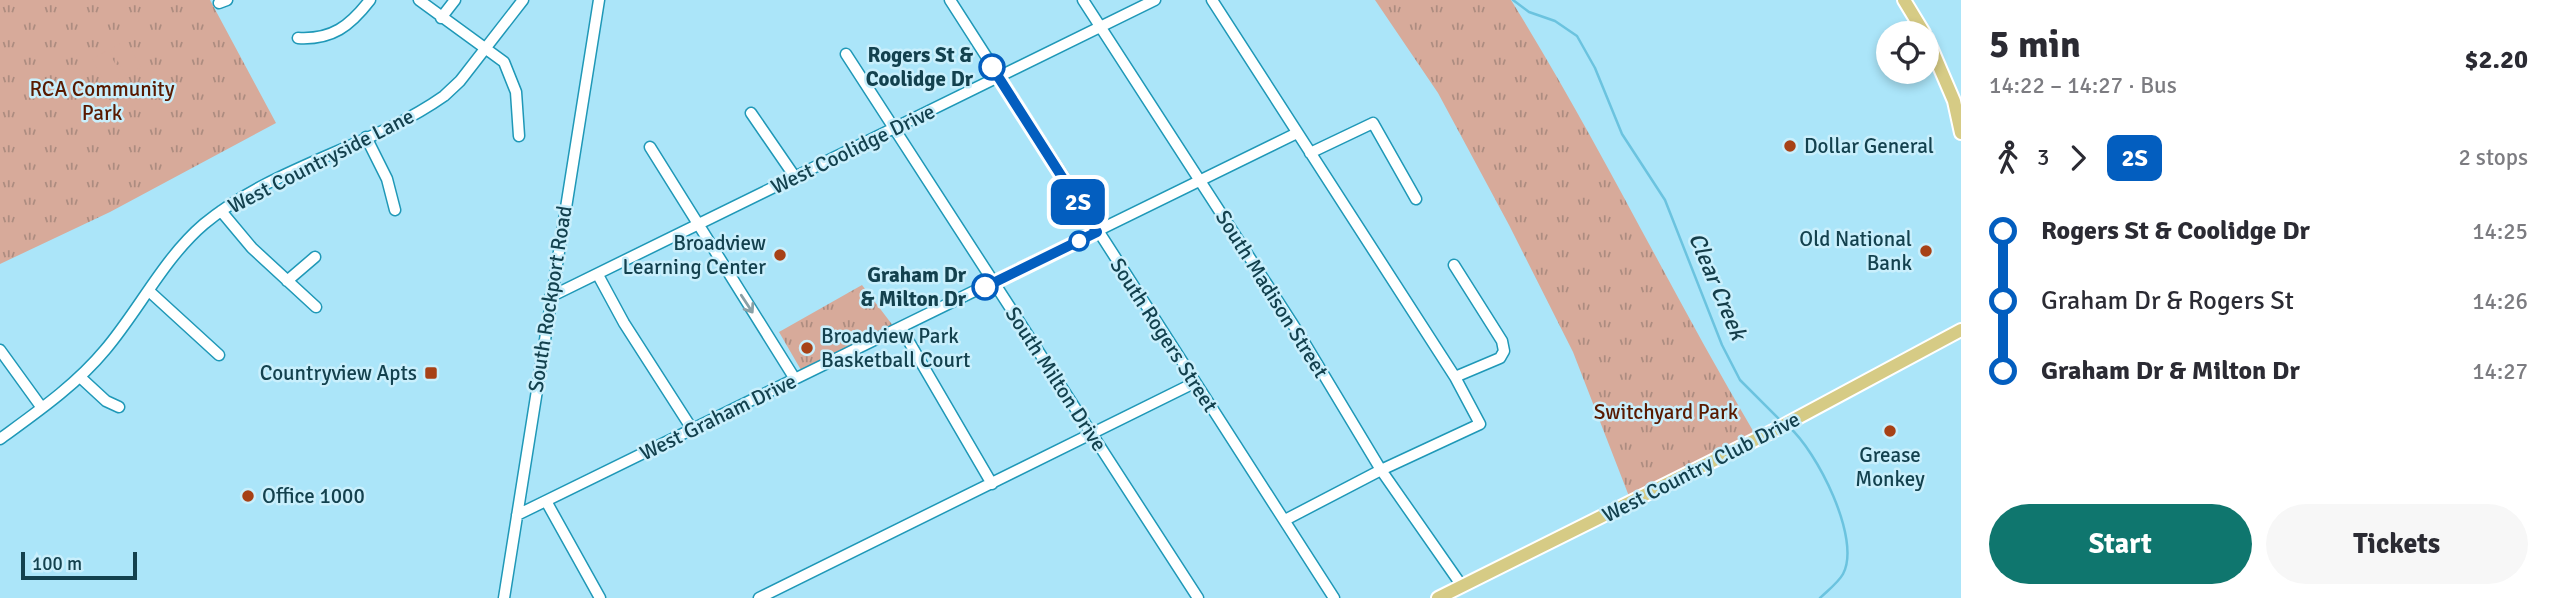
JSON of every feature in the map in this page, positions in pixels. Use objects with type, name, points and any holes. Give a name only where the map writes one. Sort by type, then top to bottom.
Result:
[{"type":"main road","points":[[1904,0],[1917,21]]},
{"type":"main road","points":[[1939,63],[1957,101],[1961,133]]},
{"type":"main road","name":"West Country Club Drive","points":[[1438,598],[1773,431],[1961,330]]},
{"type":"street","points":[[298,38],[319,38],[339,31],[352,22],[370,0]]},
{"type":"street","points":[[419,0],[500,57],[512,78],[518,100],[519,136]]},
{"type":"street","points":[[441,18],[455,0]]},
{"type":"street","name":"West Countryside Lane","points":[[0,439],[80,377],[105,350],[180,250],[202,226],[241,198],[444,96],[523,0]]},
{"type":"street","name":"South Rockport Road","points":[[504,598],[599,0]]},
{"type":"street","name":"South Rogers Street","points":[[950,0],[1334,598]]},
{"type":"street","name":"South Madison Street","points":[[1083,0],[1301,337],[1381,470],[1462,586]]},
{"type":"street","name":"West Coolidge Drive","points":[[550,297],[895,130],[1155,0]]},
{"type":"street","points":[[1212,0],[1455,377],[1480,424],[1381,470],[1285,520]]},
{"type":"street","name":"South Milton Drive","points":[[846,54],[1198,598]]},
{"type":"street","points":[[751,113],[795,177]]},
{"type":"street","points":[[1310,153],[1373,123],[1416,199]]},
{"type":"street","name":"West Graham Drive","points":[[517,515],[1297,133]]},
{"type":"street","points":[[366,136],[387,179],[395,210]]},
{"type":"street","points":[[650,147],[795,379]]},
{"type":"street","points":[[221,211],[252,248],[316,307]]},
{"type":"street","points":[[287,281],[315,257]]},
{"type":"street","points":[[1454,265],[1503,341],[1504,351],[1500,358],[1455,377]]},
{"type":"street","points":[[598,275],[692,429]]},
{"type":"street","points":[[149,291],[219,355]]},
{"type":"street","points":[[901,328],[992,484]]},
{"type":"street","points":[[0,350],[42,408]]},
{"type":"street","points":[[80,377],[106,401],[119,407]]},
{"type":"street","points":[[760,598],[1194,383]]},
{"type":"street","points":[[546,501],[600,598]]},
{"type":"green space","name":"RCA Community Park","points":[[0,0],[210,0],[276,123],[110,212],[0,264]]},
{"type":"green space","name":"Switchyard Park","points":[[1375,0],[1511,0],[1756,436],[1632,504],[1573,352],[1509,225],[1438,93]]},
{"type":"green space","points":[[126,40],[141,67],[126,76],[111,49]]},
{"type":"green space","points":[[108,50],[122,77],[107,86],[92,59]]},
{"type":"green space","points":[[862,285],[894,327],[801,370],[779,332]]},
{"type":"waterway","name":"Clear Creek","points":[[1513,0],[1529,12],[1555,21],[1577,36],[1595,68],[1622,134],[1665,200],[1722,345],[1740,380],[1781,421]]},
{"type":"waterway","name":"Clear Creek","points":[[1789,427],[1800,438],[1823,474],[1841,518],[1846,540],[1847,559],[1843,574],[1820,598]]},
{"type":"bus line","name":"2S","points":[[985,287],[1097,232],[992,67]]},
{"type":"place","name":"Rogers St & Coolidge Dr","points":[[992,67]]},
{"type":"place","name":"Dollar General","points":[[1790,146]]},
{"type":"place","name":"Old National Bank","points":[[1926,251]]},
{"type":"place","name":"Broadview Learning Center","points":[[780,255]]},
{"type":"place","name":"Graham Dr & Milton Dr","points":[[985,287]]},
{"type":"place","name":"Broadview Park Basketball Court","points":[[807,348]]},
{"type":"place","name":"Countryview Apts","points":[[431,373]]},
{"type":"place","name":"Grease Monkey","points":[[1890,431]]},
{"type":"place","name":"Office 1000","points":[[248,496]]}]
